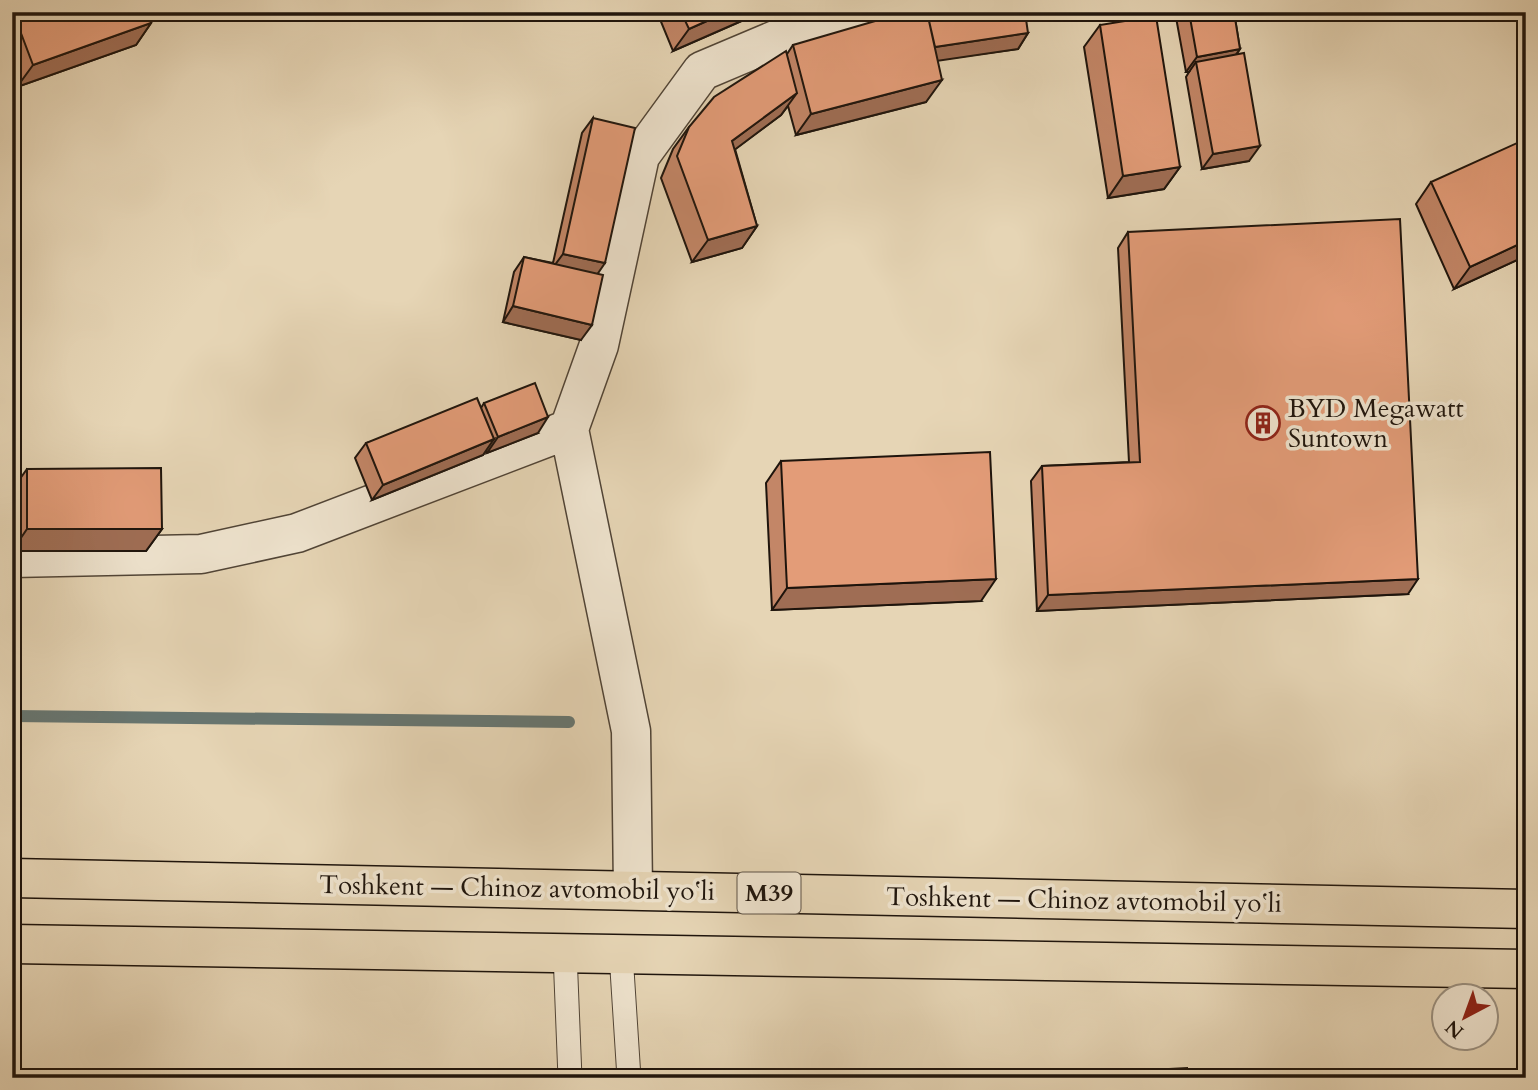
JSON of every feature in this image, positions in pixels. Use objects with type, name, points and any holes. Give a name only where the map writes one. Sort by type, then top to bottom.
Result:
[{"type":"highway","name":"Toshkent — Chinoz avtomobil yoʻli","points":[[12,878],[1526,909]]},
{"type":"highway","points":[[12,944],[1526,969]]},
{"type":"street","points":[[633,890],[631,731],[569,429],[599,345],[640,156],[702,71],[823,20],[859,12]]},
{"type":"street","points":[[12,558],[201,554],[297,533],[569,429]]},
{"type":"lane","points":[[565,953],[570,1078]]},
{"type":"lane","points":[[621,954],[629,1078]]},
{"type":"building","points":[[13,12],[147,12],[151,23],[33,65]]},
{"type":"building","points":[[681,12],[727,12],[689,29]]},
{"type":"building","points":[[906,12],[927,12],[942,80],[811,114],[793,45]]},
{"type":"building","points":[[927,12],[1025,12],[1028,33],[935,47]]},
{"type":"building","points":[[1189,12],[1234,12],[1240,49],[1197,57]]},
{"type":"building","points":[[1156,16],[1180,167],[1123,176],[1100,25]]},
{"type":"building","points":[[786,51],[797,93],[732,141],[757,226],[708,240],[677,156],[689,127],[714,97]]},
{"type":"building","points":[[1244,53],[1260,146],[1213,154],[1196,62]]},
{"type":"building","points":[[593,118],[635,128],[605,263],[563,254]]},
{"type":"building","points":[[1526,139],[1526,241],[1470,267],[1431,182]]},
{"type":"building","name":"BYD Megawatt Suntown","points":[[1400,219],[1418,579],[1048,595],[1042,466],[1140,462],[1128,232]]},
{"type":"building","points":[[524,257],[603,275],[592,325],[513,306]]},
{"type":"building","points":[[535,383],[548,417],[498,437],[484,403]]},
{"type":"building","points":[[477,398],[494,439],[383,485],[366,443]]},
{"type":"building","points":[[990,452],[996,579],[787,588],[781,461]]},
{"type":"building","points":[[161,468],[162,529],[27,529],[27,469]]},
{"type":"building","points":[[14,490],[15,535],[12,535]]},
{"type":"building","points":[[1187,1068],[1187,1078],[995,1078]]},
{"type":"waterway","points":[[12,716],[569,722]]},
{"type":"place","name":"BYD Megawatt Suntown","points":[[1263,423]]}]
